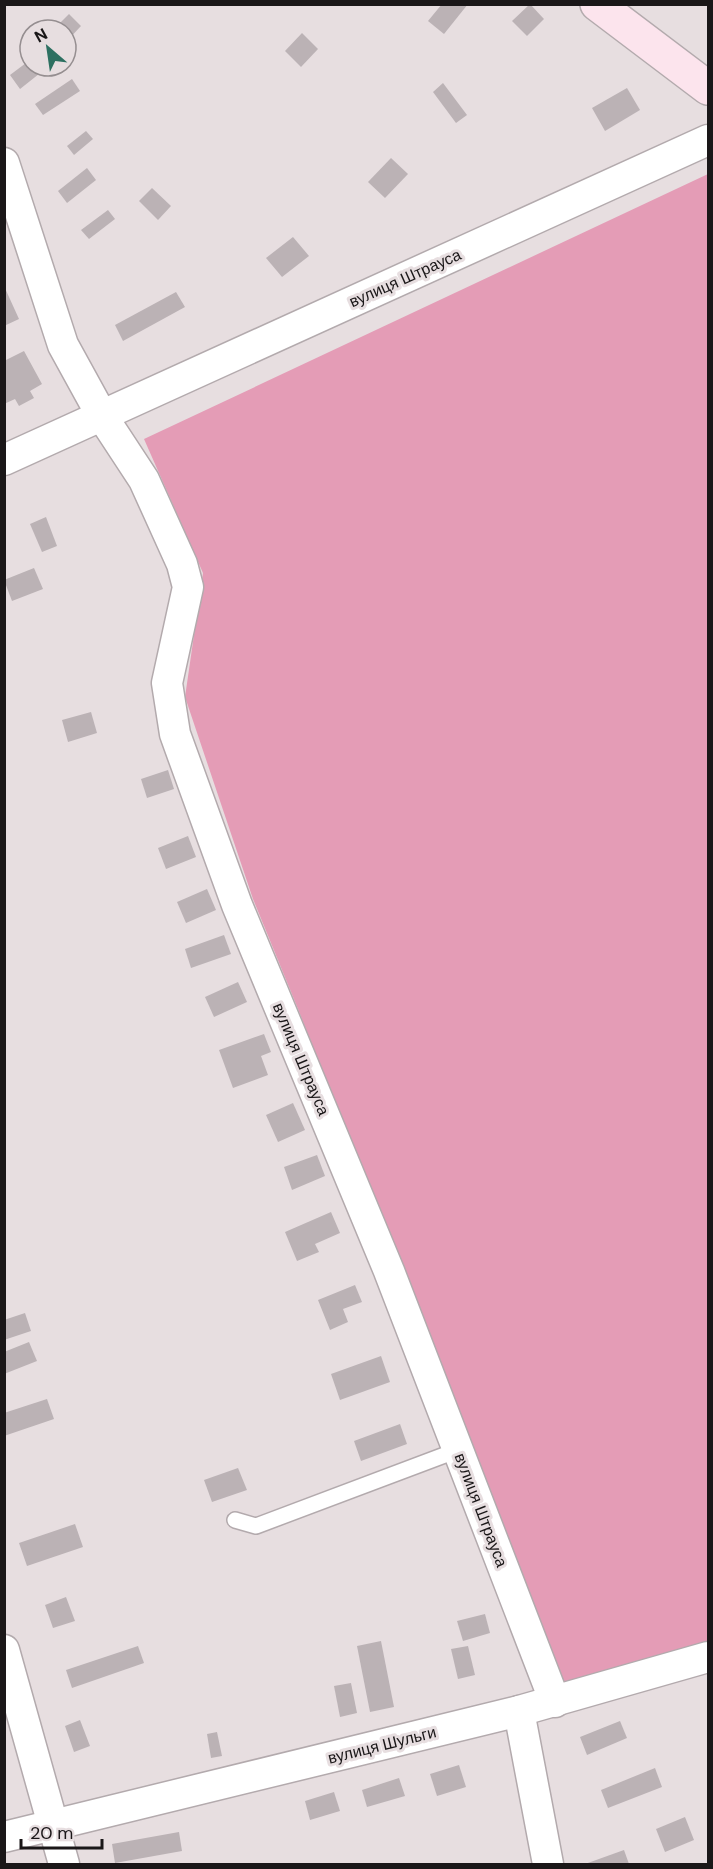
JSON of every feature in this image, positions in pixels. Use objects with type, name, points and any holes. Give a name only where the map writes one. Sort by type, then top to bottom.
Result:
[{"type":"main road","points":[[599,5],[708,88]]},
{"type":"street","name":"вулиця Штрауса","points":[[4,460],[708,140]]},
{"type":"street","points":[[4,163],[63,345],[102,416]]},
{"type":"street","name":"вулиця Штрауса","points":[[102,416],[144,480],[182,564],[188,587],[167,683],[175,734],[237,905],[389,1271],[555,1702]]},
{"type":"street","points":[[4,1650],[64,1864]]},
{"type":"street","name":"вулиця Шульги","points":[[4,1837],[519,1712],[708,1657]]},
{"type":"street","points":[[519,1712],[548,1864]]},
{"type":"lane","points":[[235,1520],[256,1526],[458,1450]]},
{"type":"shaded area","points":[[708,174],[708,1647],[563,1688],[253,899],[185,697],[203,573],[144,439]]},
{"type":"building","points":[[442,4],[468,4],[444,34],[428,21]]},
{"type":"building","points":[[530,4],[544,19],[527,36],[512,21]]},
{"type":"building","points":[[302,33],[318,49],[301,67],[285,51]]},
{"type":"building","points":[[18,69],[18,78],[34,78],[20,89],[10,75]]},
{"type":"building","points":[[72,79],[80,91],[43,115],[35,104]]},
{"type":"building","points":[[443,83],[467,115],[456,123],[433,92]]},
{"type":"building","points":[[627,88],[640,110],[605,131],[592,108]]},
{"type":"building","points":[[86,131],[93,139],[74,155],[67,146]]},
{"type":"building","points":[[391,158],[408,174],[385,198],[368,182]]},
{"type":"building","points":[[87,168],[96,180],[67,203],[58,191]]},
{"type":"building","points":[[152,188],[171,206],[158,220],[139,201]]},
{"type":"building","points":[[108,210],[115,219],[89,239],[81,230]]},
{"type":"building","points":[[293,237],[309,256],[282,277],[266,258]]},
{"type":"building","points":[[4,286],[19,319],[4,326]]},
{"type":"building","points":[[176,292],[185,307],[123,341],[115,325]]},
{"type":"building","points":[[24,351],[42,384],[30,391],[34,398],[19,406],[15,399],[4,404],[4,361]]},
{"type":"building","points":[[46,517],[57,546],[42,552],[30,524]]},
{"type":"building","points":[[34,568],[43,589],[12,601],[4,580]]},
{"type":"building","points":[[91,712],[97,733],[68,742],[62,720]]},
{"type":"building","points":[[168,770],[174,789],[147,798],[141,779]]},
{"type":"building","points":[[188,836],[196,857],[166,869],[158,848]]},
{"type":"building","points":[[207,889],[216,910],[186,923],[177,902]]},
{"type":"building","points":[[224,935],[231,954],[191,968],[185,949]]},
{"type":"building","points":[[238,982],[247,1002],[214,1017],[205,997]]},
{"type":"building","points":[[264,1034],[271,1052],[261,1056],[268,1075],[233,1088],[219,1050]]},
{"type":"building","points":[[293,1103],[305,1130],[278,1142],[266,1115]]},
{"type":"building","points":[[317,1155],[325,1176],[292,1190],[284,1167]]},
{"type":"building","points":[[331,1212],[340,1233],[315,1244],[319,1252],[297,1261],[285,1232]]},
{"type":"building","points":[[355,1285],[362,1302],[343,1309],[348,1322],[330,1330],[318,1300]]},
{"type":"building","points":[[25,1313],[31,1331],[4,1340],[4,1320]]},
{"type":"building","points":[[29,1342],[37,1361],[4,1374],[4,1352]]},
{"type":"building","points":[[381,1356],[390,1382],[340,1400],[331,1374]]},
{"type":"building","points":[[47,1399],[54,1419],[4,1436],[4,1413]]},
{"type":"building","points":[[400,1424],[407,1444],[361,1461],[354,1441]]},
{"type":"building","points":[[238,1468],[247,1490],[212,1502],[204,1480]]},
{"type":"building","points":[[75,1524],[83,1547],[27,1566],[19,1543]]},
{"type":"building","points":[[66,1597],[75,1621],[53,1628],[45,1605]]},
{"type":"building","points":[[485,1614],[490,1633],[463,1641],[457,1621]]},
{"type":"building","points":[[381,1641],[394,1707],[370,1712],[357,1646]]},
{"type":"building","points":[[138,1646],[144,1663],[72,1688],[66,1670]]},
{"type":"building","points":[[468,1646],[475,1675],[458,1679],[451,1649]]},
{"type":"building","points":[[351,1683],[357,1713],[340,1717],[334,1686]]},
{"type":"building","points":[[80,1720],[90,1746],[74,1752],[65,1726]]},
{"type":"building","points":[[620,1721],[627,1738],[587,1755],[580,1737]]},
{"type":"building","points":[[217,1732],[222,1756],[211,1758],[207,1734]]},
{"type":"building","points":[[459,1765],[466,1787],[437,1796],[430,1774]]},
{"type":"building","points":[[655,1768],[662,1787],[608,1808],[601,1790]]},
{"type":"building","points":[[399,1778],[405,1796],[367,1807],[362,1790]]},
{"type":"building","points":[[334,1792],[340,1811],[310,1820],[305,1801]]},
{"type":"building","points":[[685,1817],[694,1840],[665,1852],[656,1829]]},
{"type":"building","points":[[179,1832],[182,1851],[115,1863],[112,1844]]},
{"type":"building","points":[[624,1850],[629,1864],[585,1864]]}]
